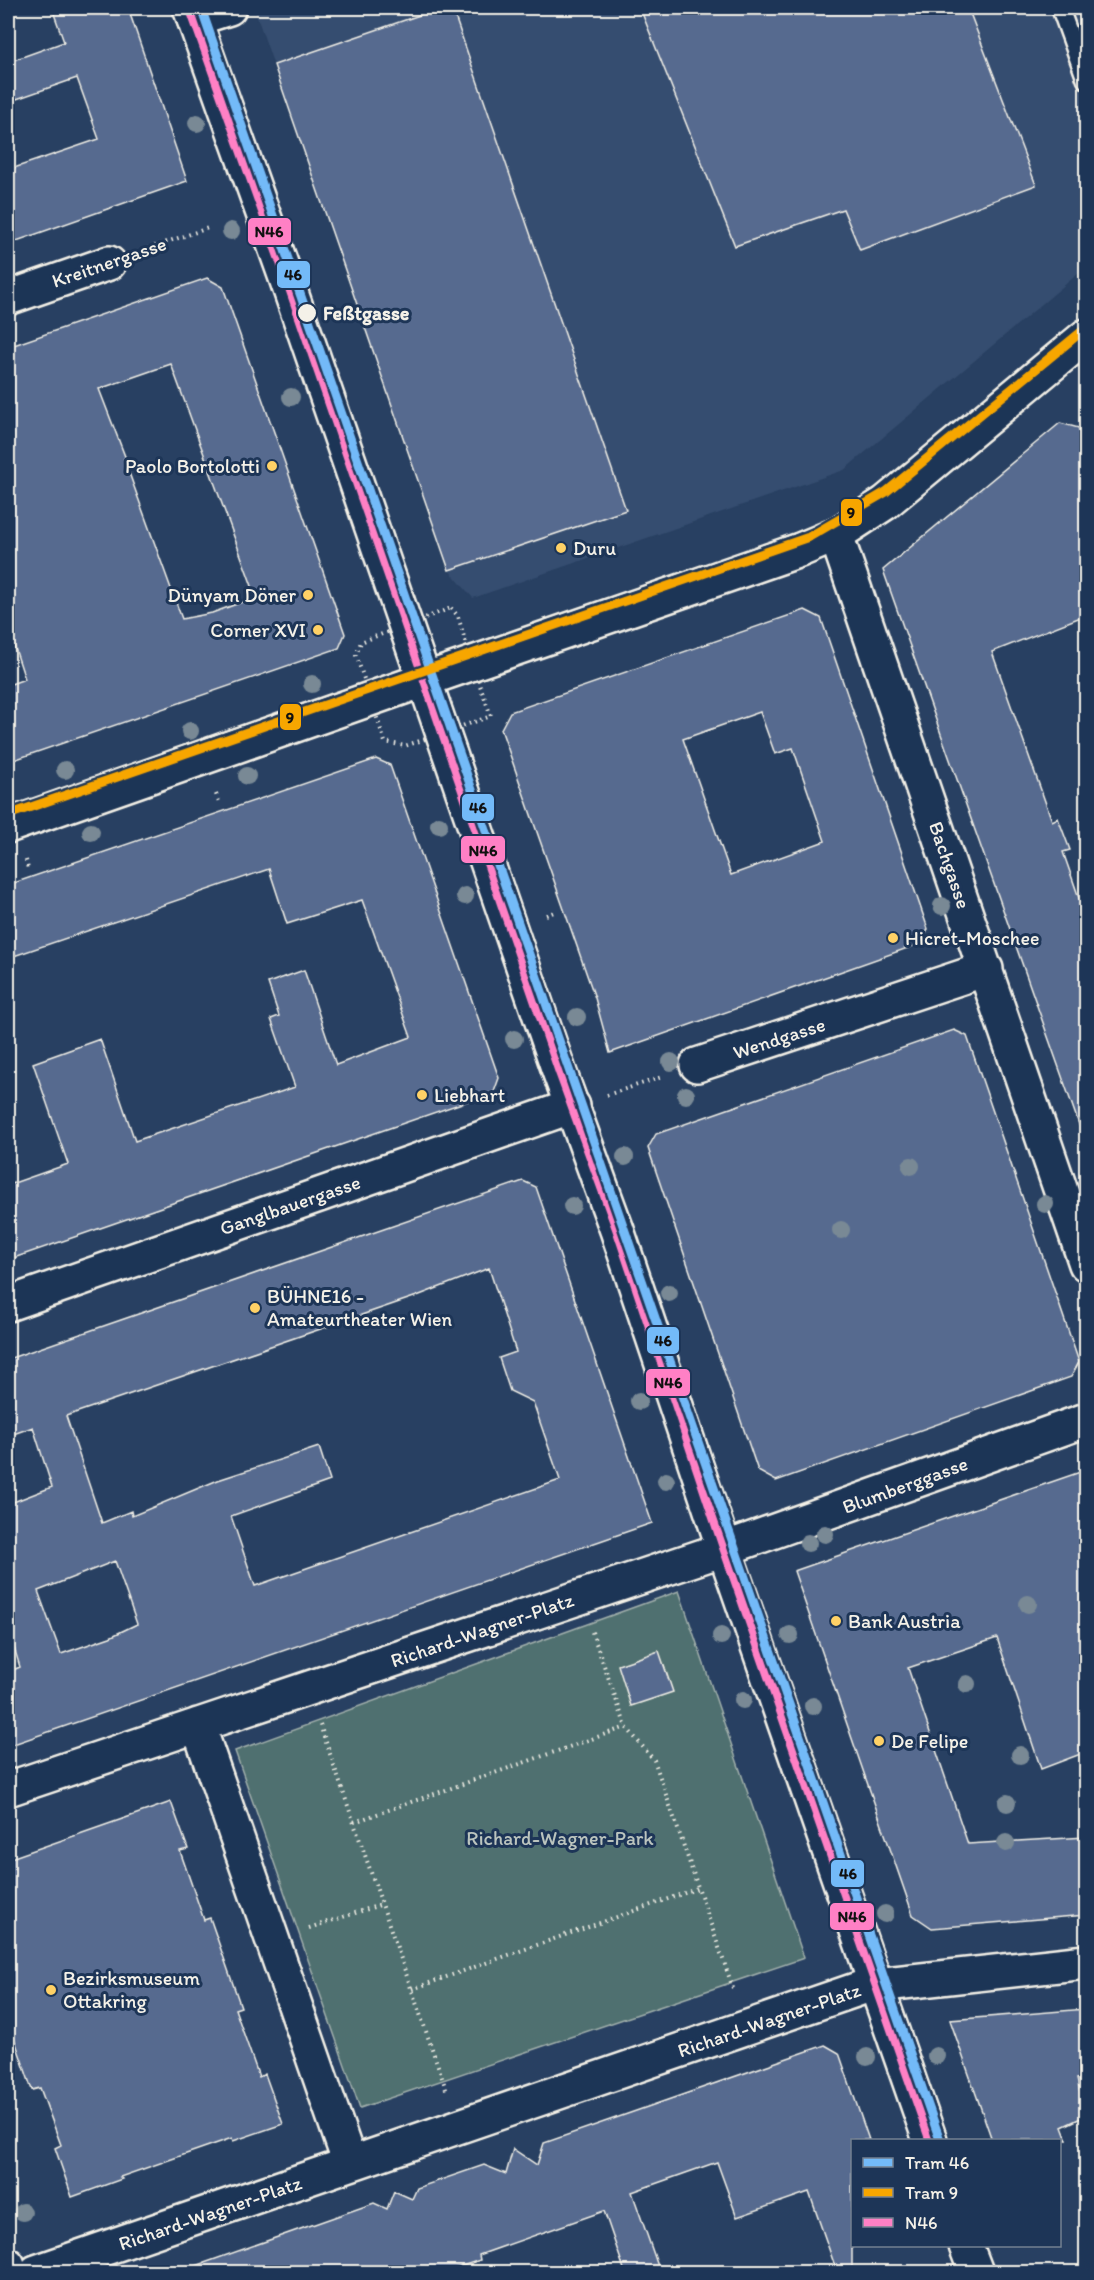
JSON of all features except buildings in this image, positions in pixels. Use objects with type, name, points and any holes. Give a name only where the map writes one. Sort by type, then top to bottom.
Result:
[{"type":"street","points":[[229,8],[192,13],[617,1230],[724,1549]]},
{"type":"street","name":"Kreitnergasse","points":[[8,298],[109,262]]},
{"type":"street","points":[[8,826],[800,550],[836,535],[885,503],[1084,344]]},
{"type":"street","name":"Bachgasse","points":[[836,535],[1086,1264]]},
{"type":"street","name":"Wendgasse","points":[[697,1065],[986,969]]},
{"type":"street","name":"Ganglbauergasse","points":[[8,1304],[573,1106]]},
{"type":"street","name":"Blumberggasse","points":[[724,1549],[1086,1420]]},
{"type":"street","name":"Richard-Wagner-Platz","points":[[8,1789],[724,1549],[875,1984],[36,2272]]},
{"type":"street","points":[[198,1725],[350,2164]]},
{"type":"street","points":[[930,2139],[875,1984],[1086,1962]]},
{"type":"street","points":[[966,2247],[975,2272]]},
{"type":"street","points":[[8,2265],[10,2272]]},
{"type":"lane","points":[[1060,8],[1086,81]]},
{"type":"path","name":"Kreitnergasse","points":[[109,262],[211,227]]},
{"type":"path","points":[[573,1106],[697,1065]]},
{"type":"path","points":[[581,1597],[626,1726],[654,1760],[747,2027]]},
{"type":"path","points":[[308,1689],[459,2127]]},
{"type":"path","points":[[354,1822],[626,1726]]},
{"type":"path","points":[[412,1989],[699,1888]]},
{"type":"path","points":[[272,1942],[382,1904]]},
{"type":"shaded area","points":[[254,8],[1086,8],[1086,267],[844,470],[473,598],[449,570]]},
{"type":"green space","name":"Richard-Wagner-Park","points":[[679,1591],[804,1958],[360,2108],[235,1751]]},
{"type":"tram line","name":"46","points":[[201,8],[940,2139]]},
{"type":"tram line","name":"9","points":[[8,815],[809,537],[886,492],[1086,328]]},
{"type":"transit line","name":"N46","points":[[190,8],[286,278],[559,1071],[617,1230],[724,1549],[930,2139]]},
{"type":"place","name":"Feßtgasse","points":[[307,313]]},
{"type":"place","name":"Paolo Bortolotti","points":[[272,466]]},
{"type":"place","name":"Duru","points":[[561,548]]},
{"type":"place","name":"Dünyam Döner","points":[[308,595]]},
{"type":"place","name":"Corner XVI","points":[[318,630]]},
{"type":"place","name":"Hicret-Moschee","points":[[893,938]]},
{"type":"place","name":"Liebhart","points":[[422,1095]]},
{"type":"place","name":"BÜHNE16 - Amateurtheater Wien","points":[[255,1308]]},
{"type":"place","name":"Bank Austria","points":[[836,1621]]},
{"type":"place","name":"De Felipe","points":[[879,1741]]},
{"type":"place","name":"Bezirksmuseum Ottakring","points":[[51,1990]]}]
